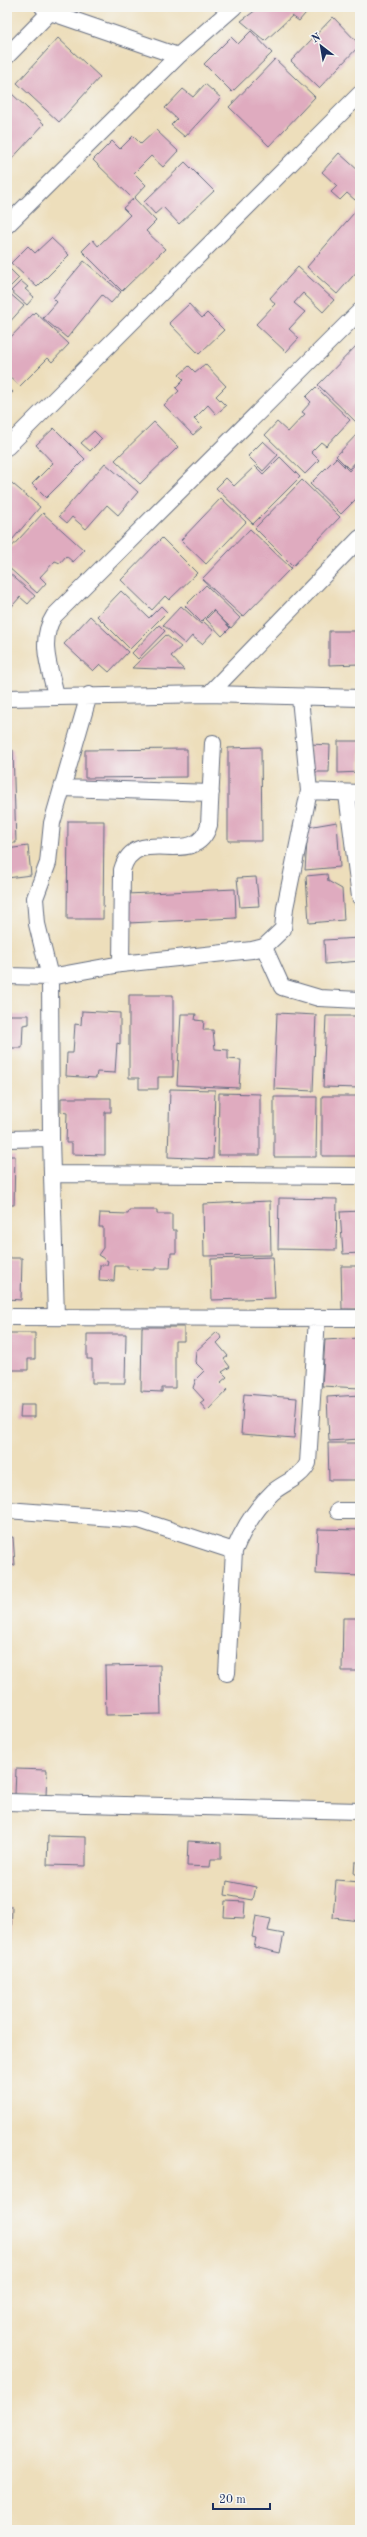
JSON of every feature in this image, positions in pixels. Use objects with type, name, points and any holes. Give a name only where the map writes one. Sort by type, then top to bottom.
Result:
[{"type":"street","points":[[7,224],[178,56],[234,7]]},
{"type":"street","points":[[7,56],[49,9],[178,56]]},
{"type":"street","points":[[7,447],[360,94]]},
{"type":"street","points":[[56,696],[45,640],[49,624],[54,616],[360,311]]},
{"type":"street","points":[[209,694],[360,538]]},
{"type":"street","points":[[7,698],[89,695],[209,694],[300,698],[360,698]]},
{"type":"street","points":[[56,1317],[51,1138],[50,977],[36,924],[36,898],[48,863],[52,823],[89,695]]},
{"type":"street","points":[[7,976],[50,977],[122,964],[264,947],[284,930],[285,908],[309,791],[300,698]]},
{"type":"street","points":[[122,964],[122,870],[124,863],[132,852],[144,847],[190,846],[200,841],[209,825],[213,743]]},
{"type":"street","points":[[63,788],[211,793]]},
{"type":"street","points":[[309,791],[354,794],[360,897]]},
{"type":"street","points":[[264,947],[282,987],[319,998],[360,1000]]},
{"type":"street","points":[[7,1139],[51,1138]]},
{"type":"street","points":[[52,1174],[360,1176]]},
{"type":"street","points":[[7,1317],[360,1318]]},
{"type":"street","points":[[227,1673],[234,1551],[241,1535],[260,1505],[286,1482],[300,1475],[308,1464],[318,1318]]},
{"type":"street","points":[[7,1510],[139,1520],[234,1551]]},
{"type":"street","points":[[338,1511],[360,1511]]},
{"type":"street","points":[[7,1802],[360,1811]]},
{"type":"building","points":[[260,7],[311,7],[299,21],[292,16],[265,41],[241,21]]},
{"type":"building","points":[[333,17],[360,45],[319,88],[291,61]]},
{"type":"building","points":[[251,31],[272,53],[232,92],[204,64],[231,37],[238,44]]},
{"type":"building","points":[[58,38],[100,77],[59,122],[17,83]]},
{"type":"building","points":[[275,59],[315,97],[269,146],[229,107]]},
{"type":"building","points":[[205,84],[221,98],[185,137],[171,125],[177,119],[165,108],[183,89],[193,97]]},
{"type":"building","points":[[11,93],[44,124],[7,164],[7,97]]},
{"type":"building","points":[[156,130],[178,151],[163,167],[151,156],[134,173],[146,185],[134,198],[156,221],[146,231],[165,249],[122,291],[82,251],[93,240],[98,246],[130,215],[123,208],[133,199],[93,160],[112,141],[120,149],[133,136],[141,144]]},
{"type":"building","points":[[339,153],[360,172],[360,195],[355,200],[347,193],[340,200],[331,192],[337,186],[322,172]]},
{"type":"building","points":[[185,162],[214,191],[179,224],[163,207],[155,214],[144,202]]},
{"type":"building","points":[[360,206],[360,268],[337,294],[307,267]]},
{"type":"building","points":[[51,238],[69,255],[37,287],[11,263],[28,246],[35,253]]},
{"type":"building","points":[[84,261],[121,292],[111,303],[102,295],[67,338],[43,318],[57,302],[53,298]]},
{"type":"building","points":[[7,266],[19,278],[8,289],[7,288]]},
{"type":"building","points":[[298,267],[334,300],[323,312],[303,293],[294,303],[305,312],[289,329],[299,338],[286,352],[256,324],[275,304],[270,298]]},
{"type":"building","points":[[21,281],[28,287],[25,289],[34,297],[27,305],[11,291]]},
{"type":"building","points":[[7,291],[24,306],[7,325]]},
{"type":"building","points":[[189,304],[202,318],[207,313],[224,330],[199,354],[169,323]]},
{"type":"building","points":[[35,312],[69,344],[52,362],[48,358],[20,386],[7,374],[7,341]]},
{"type":"building","points":[[360,342],[360,418],[356,422],[318,385]]},
{"type":"building","points":[[205,364],[226,386],[216,396],[226,406],[216,414],[208,405],[194,419],[202,427],[193,435],[164,405],[179,391],[176,388],[184,380],[179,375],[189,366],[195,372]]},
{"type":"building","points":[[7,386],[13,392],[7,398]]},
{"type":"building","points":[[316,387],[350,420],[326,446],[321,442],[311,452],[319,460],[305,474],[265,435],[277,422],[288,432],[305,414],[302,412],[311,402],[306,397]]},
{"type":"building","points":[[154,422],[178,447],[140,484],[115,460]]},
{"type":"building","points":[[54,428],[85,459],[46,498],[32,484],[53,463],[36,445]]},
{"type":"building","points":[[94,431],[102,439],[90,451],[81,443]]},
{"type":"building","points":[[360,431],[360,457],[349,469],[336,456]]},
{"type":"building","points":[[263,441],[278,455],[263,471],[248,456]]},
{"type":"building","points":[[280,457],[300,477],[253,524],[216,488],[226,478],[234,486],[255,466],[263,474]]},
{"type":"building","points":[[336,458],[349,471],[360,459],[360,495],[341,514],[310,484]]},
{"type":"building","points":[[105,463],[138,492],[118,515],[107,505],[86,529],[72,517],[67,523],[59,516]]},
{"type":"building","points":[[7,479],[40,507],[7,546]]},
{"type":"building","points":[[302,480],[340,517],[293,566],[255,528]]},
{"type":"building","points":[[221,498],[246,522],[206,564],[181,540]]},
{"type":"building","points":[[43,513],[84,550],[73,562],[66,556],[60,563],[55,561],[40,577],[46,583],[37,593],[7,566],[7,552]]},
{"type":"building","points":[[250,529],[291,568],[243,617],[202,579]]},
{"type":"building","points":[[162,538],[197,573],[169,600],[165,596],[152,610],[121,580]]},
{"type":"building","points":[[7,571],[35,596],[28,604],[20,597],[7,612]]},
{"type":"building","points":[[206,585],[240,618],[231,628],[213,610],[201,622],[185,606]]},
{"type":"building","points":[[121,591],[149,618],[161,606],[167,612],[130,649],[97,616]]},
{"type":"building","points":[[181,606],[201,624],[204,622],[214,631],[202,644],[192,636],[185,644],[163,625]]},
{"type":"building","points":[[214,611],[230,628],[222,636],[206,619]]},
{"type":"building","points":[[90,616],[128,652],[109,672],[100,664],[93,671],[64,644]]},
{"type":"building","points":[[159,625],[165,631],[138,659],[132,653]]},
{"type":"building","points":[[329,631],[360,631],[360,664],[329,665]]},
{"type":"building","points":[[166,635],[181,647],[171,656],[184,670],[132,668]]},
{"type":"building","points":[[338,741],[360,741],[360,772],[338,773]]},
{"type":"building","points":[[310,744],[330,745],[329,772],[309,772]]},
{"type":"building","points":[[261,747],[262,841],[228,841],[228,748]]},
{"type":"building","points":[[187,749],[187,777],[85,778],[85,750]]},
{"type":"building","points":[[7,750],[13,750],[16,843],[7,843]]},
{"type":"building","points":[[68,821],[104,821],[103,919],[67,919]]},
{"type":"building","points":[[337,822],[340,867],[305,870],[308,827]]},
{"type":"building","points":[[28,846],[31,875],[7,878],[7,849]]},
{"type":"building","points":[[327,874],[328,881],[342,889],[344,920],[309,923],[306,876]]},
{"type":"building","points":[[256,877],[259,906],[240,907],[237,878]]},
{"type":"building","points":[[235,889],[236,918],[128,923],[127,894]]},
{"type":"building","points":[[360,938],[360,961],[325,964],[324,940]]},
{"type":"building","points":[[129,995],[173,995],[173,1077],[158,1077],[158,1089],[139,1089],[139,1078],[129,1078]]},
{"type":"building","points":[[82,1011],[120,1013],[120,1044],[117,1043],[115,1073],[97,1072],[96,1078],[66,1076],[67,1053],[73,1053],[75,1024],[81,1025]]},
{"type":"building","points":[[277,1013],[316,1015],[313,1091],[274,1089]]},
{"type":"building","points":[[181,1014],[196,1014],[195,1020],[204,1021],[203,1030],[213,1030],[215,1049],[228,1050],[228,1059],[241,1060],[239,1088],[177,1085]]},
{"type":"building","points":[[7,1015],[29,1015],[29,1024],[23,1025],[22,1048],[7,1048]]},
{"type":"building","points":[[326,1016],[360,1016],[360,1088],[323,1087]]},
{"type":"building","points":[[170,1089],[215,1090],[213,1159],[168,1157]]},
{"type":"building","points":[[219,1093],[260,1094],[260,1155],[218,1155]]},
{"type":"building","points":[[322,1096],[360,1096],[360,1156],[322,1156]]},
{"type":"building","points":[[274,1097],[317,1097],[316,1157],[274,1157]]},
{"type":"building","points":[[61,1098],[111,1098],[111,1112],[105,1112],[105,1155],[72,1154],[72,1143],[66,1143],[67,1113],[61,1112]]},
{"type":"building","points":[[7,1156],[15,1156],[14,1205],[7,1205]]},
{"type":"building","points":[[279,1198],[337,1199],[336,1250],[278,1249]]},
{"type":"building","points":[[270,1201],[271,1255],[204,1256],[203,1204]]},
{"type":"building","points":[[129,1210],[157,1210],[157,1214],[172,1214],[172,1230],[176,1230],[176,1253],[171,1253],[170,1268],[155,1268],[155,1270],[128,1269],[128,1266],[115,1266],[114,1281],[99,1280],[100,1265],[107,1265],[108,1261],[98,1255],[103,1248],[103,1227],[99,1227],[100,1213],[128,1214]]},
{"type":"building","points":[[360,1211],[360,1253],[343,1254],[340,1212]]},
{"type":"building","points":[[273,1257],[275,1298],[212,1300],[211,1259]]},
{"type":"building","points":[[7,1258],[22,1258],[21,1300],[7,1299]]},
{"type":"building","points":[[341,1266],[360,1266],[360,1309],[342,1309]]},
{"type":"building","points":[[142,1327],[184,1327],[184,1341],[175,1341],[175,1388],[162,1388],[162,1392],[141,1391]]},
{"type":"building","points":[[217,1332],[222,1338],[217,1343],[228,1356],[224,1359],[230,1367],[222,1372],[227,1377],[221,1382],[228,1389],[207,1411],[200,1403],[204,1400],[193,1388],[196,1379],[204,1371],[195,1362],[196,1351]]},
{"type":"building","points":[[7,1333],[35,1333],[35,1359],[28,1359],[28,1370],[7,1370]]},
{"type":"building","points":[[87,1334],[126,1334],[125,1383],[92,1383],[92,1359],[87,1359]]},
{"type":"building","points":[[360,1338],[360,1388],[322,1386],[325,1340]]},
{"type":"building","points":[[244,1394],[297,1398],[294,1438],[241,1434]]},
{"type":"building","points":[[360,1395],[360,1439],[329,1441],[327,1397]]},
{"type":"building","points":[[21,1405],[35,1405],[35,1417],[20,1417]]},
{"type":"building","points":[[328,1443],[360,1443],[360,1480],[329,1480]]},
{"type":"building","points":[[318,1529],[360,1530],[360,1576],[316,1574]]},
{"type":"building","points":[[13,1537],[15,1565],[7,1566],[7,1538]]},
{"type":"building","points":[[343,1618],[360,1618],[360,1671],[342,1671]]},
{"type":"building","points":[[160,1665],[161,1714],[106,1715],[105,1666]]},
{"type":"building","points":[[16,1769],[47,1770],[46,1796],[15,1795]]},
{"type":"building","points":[[48,1836],[86,1837],[86,1866],[47,1865]]},
{"type":"building","points":[[188,1841],[221,1843],[221,1859],[211,1859],[210,1867],[187,1866]]},
{"type":"building","points":[[355,1862],[360,1862],[360,1874],[354,1874]]},
{"type":"building","points":[[336,1880],[360,1882],[360,1921],[333,1918]]},
{"type":"building","points":[[227,1881],[256,1887],[253,1900],[225,1895]]},
{"type":"building","points":[[225,1901],[245,1902],[244,1918],[224,1917]]},
{"type":"building","points":[[7,1907],[12,1907],[11,1937],[7,1936]]},
{"type":"building","points":[[256,1916],[271,1919],[268,1931],[284,1934],[280,1953],[254,1947],[256,1938],[252,1937]]}]
